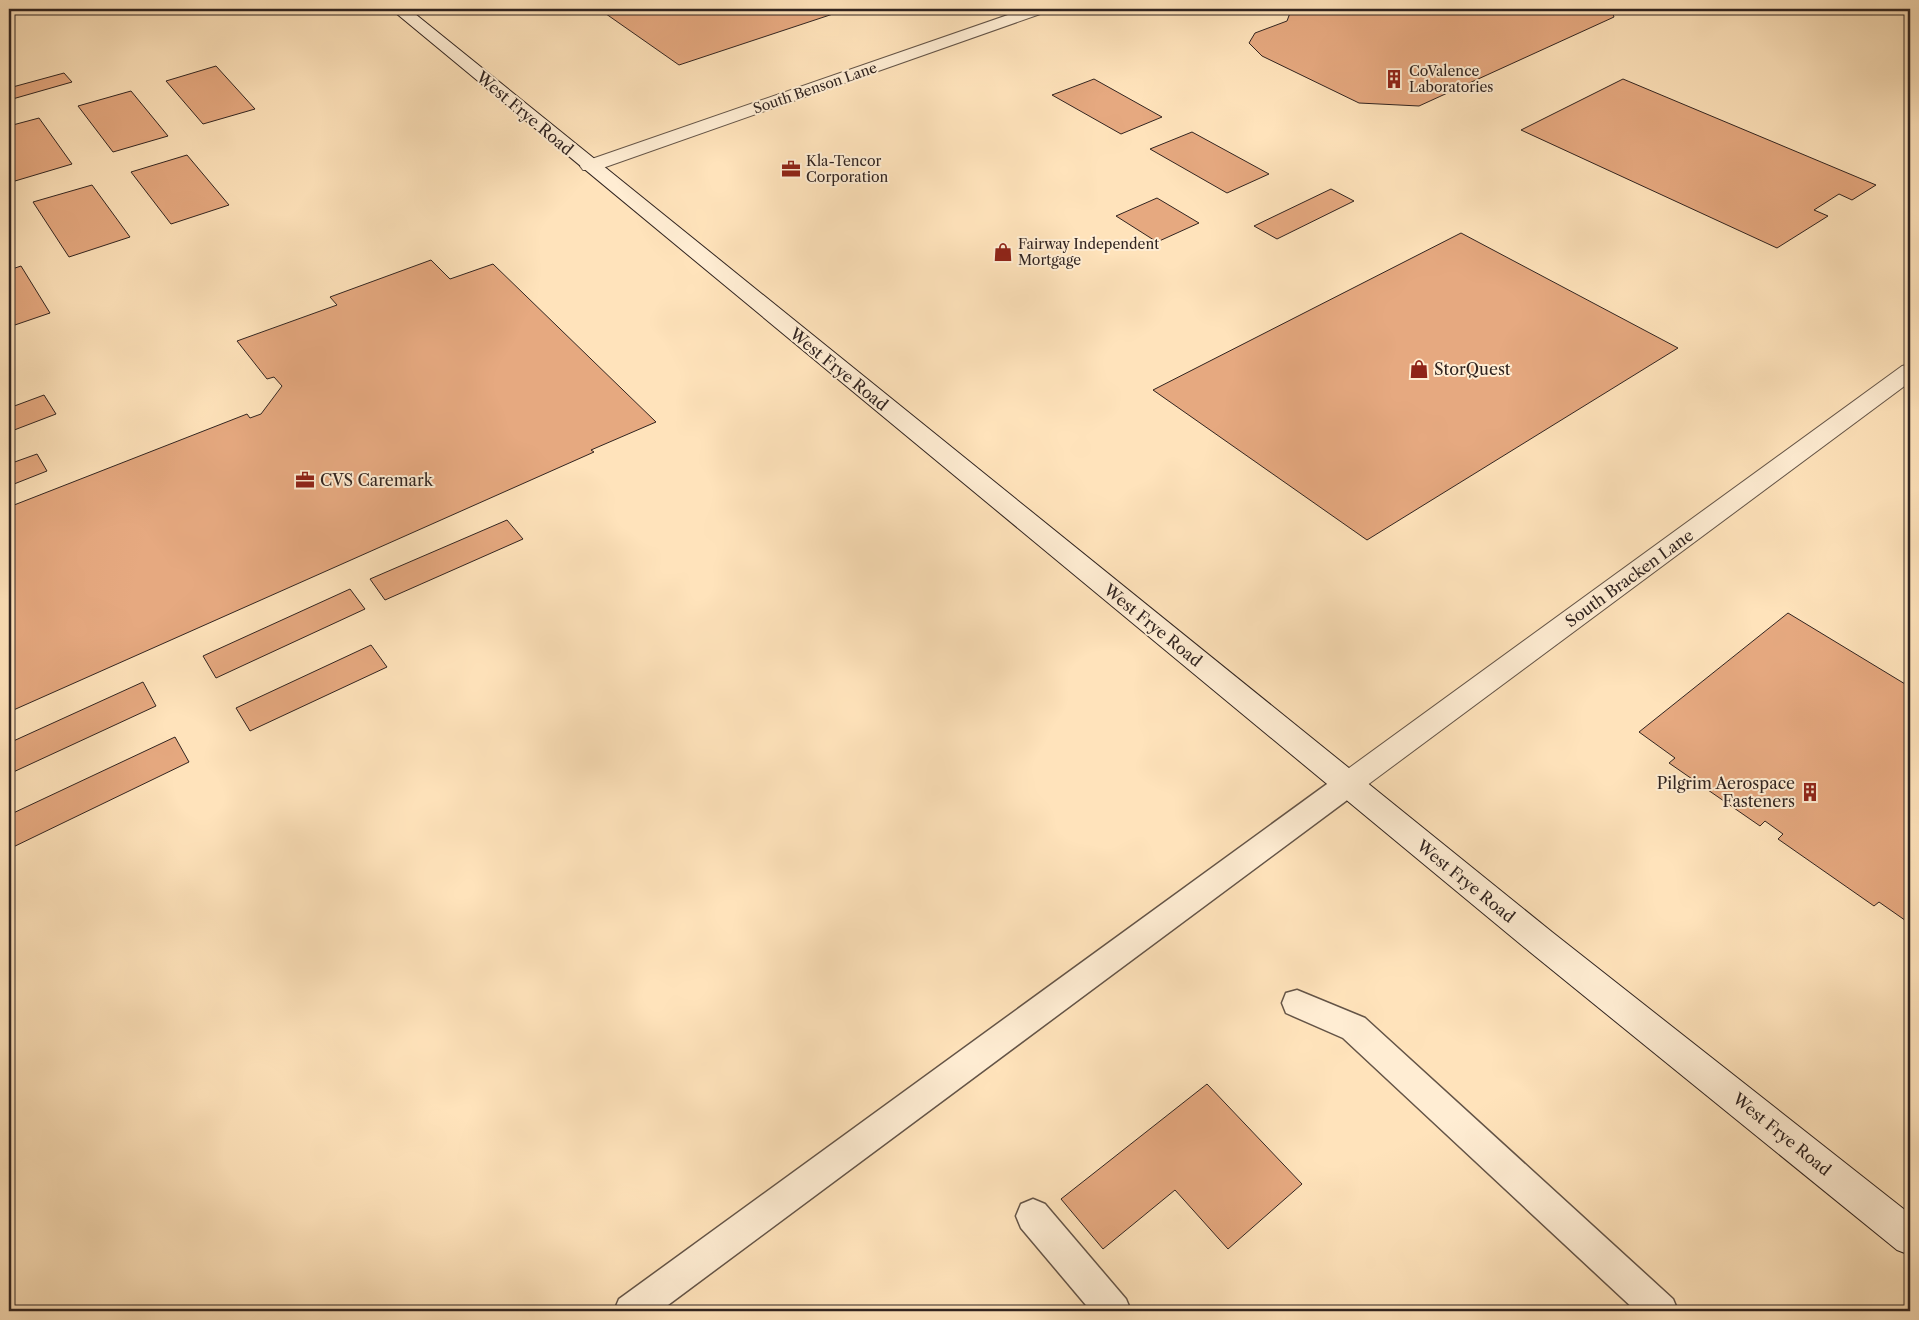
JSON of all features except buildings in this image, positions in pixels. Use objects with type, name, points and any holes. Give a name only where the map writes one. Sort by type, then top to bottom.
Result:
[{"type":"street","name":"West Frye Road","points":[[399,9],[1541,942],[1910,1236]]},
{"type":"street","name":"South Benson Lane","points":[[590,166],[1040,9]]},
{"type":"street","name":"South Bracken Lane","points":[[1348,784],[1910,371]]},
{"type":"lane","points":[[631,1311],[1348,784]]},
{"type":"lane","points":[[1297,1003],[1354,1028],[1661,1311]]},
{"type":"lane","points":[[1033,1216],[1114,1311]]},
{"type":"place","name":"CoValence Laboratories","points":[[1394,79]]},
{"type":"place","name":"Kla-Tencor Corporation","points":[[791,169]]},
{"type":"place","name":"Fairway Independent Mortgage","points":[[1003,252]]},
{"type":"place","name":"StorQuest","points":[[1419,369]]},
{"type":"place","name":"CVS Caremark","points":[[305,480]]},
{"type":"place","name":"Pilgrim Aerospace Fasteners","points":[[1810,792]]}]
